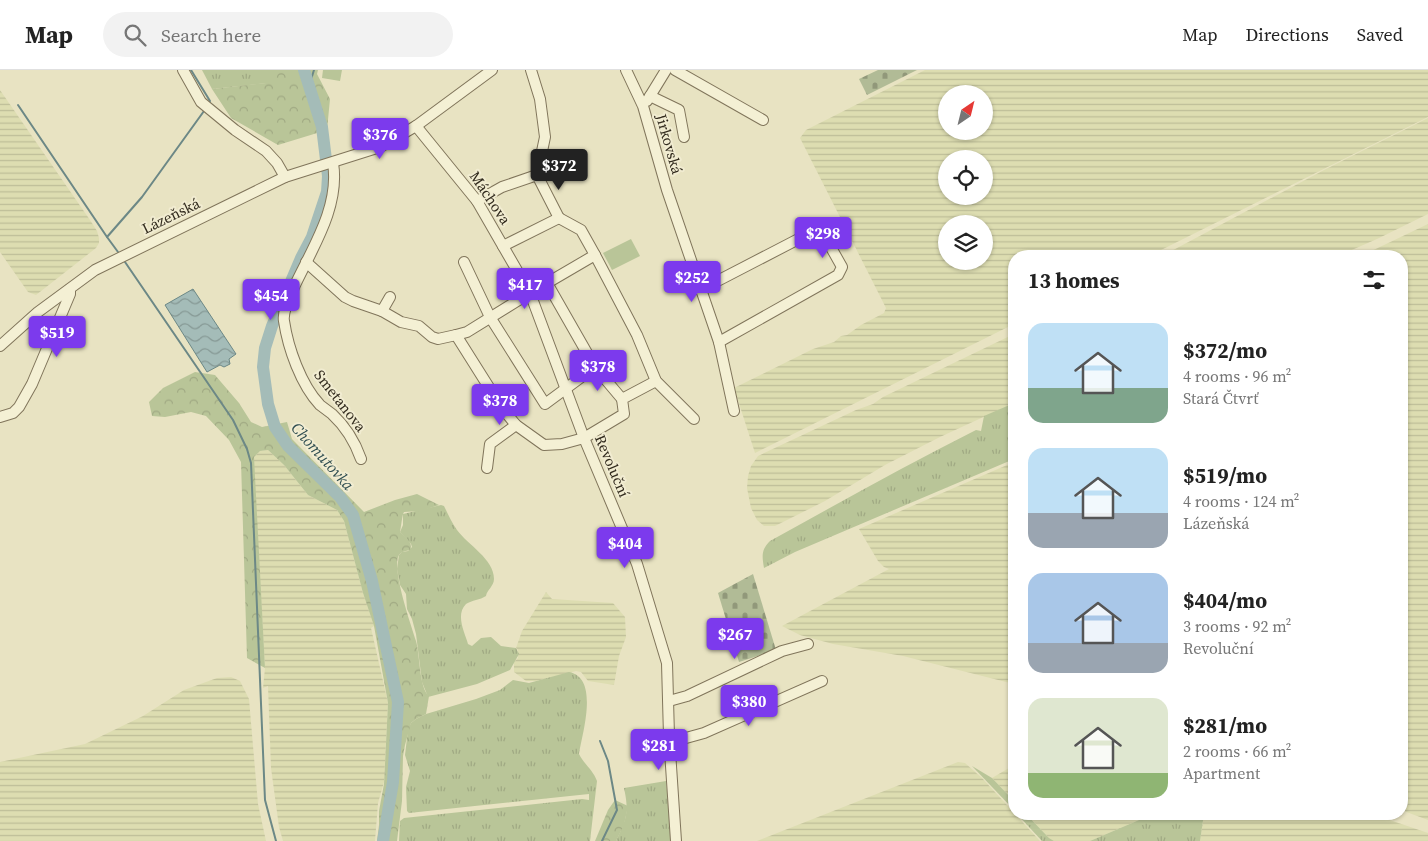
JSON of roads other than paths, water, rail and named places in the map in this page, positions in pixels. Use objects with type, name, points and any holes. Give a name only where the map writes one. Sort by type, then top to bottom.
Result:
[{"type":"street","points":[[184,70],[201,102],[235,130],[266,150],[277,163],[285,178]]},
{"type":"street","points":[[416,126],[492,70]]},
{"type":"street","points":[[531,70],[540,99],[545,137],[537,175],[559,218],[581,230],[637,335],[656,381],[694,419]]},
{"type":"street","name":"Jirkovská","points":[[626,70],[643,106],[667,190],[700,290],[720,342],[734,411]]},
{"type":"street","name":"Jirkovská","points":[[643,106],[666,70]]},
{"type":"street","points":[[675,70],[763,120]]},
{"type":"street","points":[[650,96],[679,110],[684,137]]},
{"type":"street","name":"Lázeňská","points":[[0,346],[38,312],[95,270],[285,178],[380,147],[416,126]]},
{"type":"street","name":"Máchova","points":[[416,126],[478,201],[530,293],[565,388]]},
{"type":"street","name":"Smetanova","points":[[328,164],[335,176],[332,198],[326,219],[290,296],[283,319],[301,377],[309,391],[321,405],[342,424],[356,446],[361,459]]},
{"type":"street","points":[[478,201],[502,187],[537,175]]},
{"type":"street","points":[[503,246],[559,218]]},
{"type":"street","points":[[700,290],[812,232],[818,231],[824,234],[842,266],[838,275],[720,342]]},
{"type":"street","points":[[306,262],[353,302],[382,311],[401,322],[419,326],[432,337],[438,339],[467,332],[595,255]]},
{"type":"street","points":[[464,262],[490,317],[545,404],[595,367]]},
{"type":"street","points":[[456,336],[502,408],[516,425],[544,445],[562,444],[584,438],[624,414],[622,399],[595,367],[547,283]]},
{"type":"street","points":[[0,417],[19,407],[32,384],[70,294],[70,289]]},
{"type":"street","points":[[382,311],[390,297]]},
{"type":"street","points":[[622,399],[656,381]]},
{"type":"street","name":"Revoluční","points":[[565,388],[637,564],[667,663],[669,736],[676,841]]},
{"type":"street","points":[[487,468],[490,444],[516,425]]},
{"type":"street","points":[[669,701],[687,696],[782,651],[808,644]]},
{"type":"street","points":[[669,736],[686,738],[704,734],[822,681]]},
{"type":"water","points":[[193,289],[236,354],[229,359],[230,364],[224,367],[220,365],[207,372],[165,305]]},
{"type":"waterway","points":[[191,70],[209,102]]},
{"type":"waterway","name":"Chomutovka","points":[[304,70],[322,127],[328,176],[327,192],[312,237],[272,326],[265,348],[263,367],[268,404],[275,427],[288,446],[340,497],[353,515],[372,581],[398,702],[393,782],[383,841]]},
{"type":"waterway","points":[[309,86],[314,70]]},
{"type":"waterway","points":[[18,105],[107,237]]},
{"type":"waterway","points":[[118,252],[107,237],[142,197],[204,111]]},
{"type":"waterway","points":[[125,262],[233,420],[247,449],[251,463],[265,800],[276,841]]},
{"type":"waterway","points":[[600,741],[608,761],[617,810],[602,841]]}]
